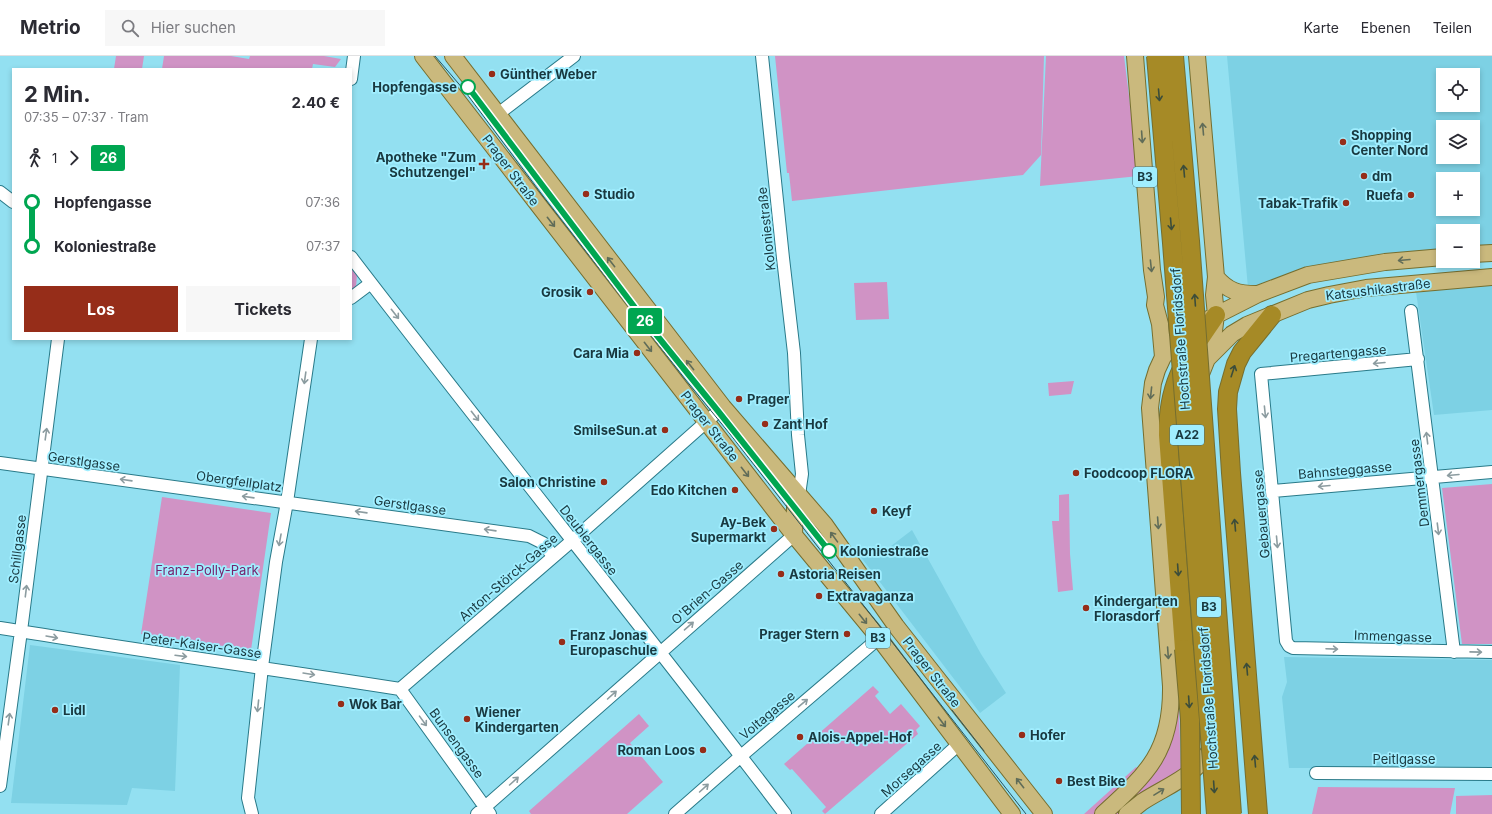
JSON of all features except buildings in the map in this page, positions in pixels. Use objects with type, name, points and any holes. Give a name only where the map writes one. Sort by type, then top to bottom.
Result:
[{"type":"highway","name":"Hochstraße Floridsdorf","points":[[1156,56],[1216,814]]},
{"type":"highway","name":"Hochstraße Floridsdorf","points":[[1174,56],[1190,241],[1232,814]]},
{"type":"highway","points":[[1191,814],[1190,720],[1168,419],[1176,379],[1199,337],[1216,315]]},
{"type":"highway","points":[[1258,814],[1251,707],[1231,481],[1227,409],[1228,392],[1236,364],[1242,352],[1272,315]]},
{"type":"main road","name":"Prager Straße","points":[[423,56],[794,534],[878,638],[1012,814]]},
{"type":"main road","name":"Prager Straße","points":[[454,56],[723,407],[825,525],[920,656],[1044,814]]},
{"type":"main road","name":"B3","points":[[1135,56],[1152,270],[1156,298],[1155,306],[1160,324],[1164,357]]},
{"type":"main road","points":[[1197,56],[1216,277],[1214,295],[1216,315]]},
{"type":"main road","points":[[477,124],[498,114]]},
{"type":"main road","points":[[1480,254],[1492,253]]},
{"type":"main road","name":"Katsushikastraße","points":[[1216,315],[1258,294],[1308,275],[1385,262],[1436,258]]},
{"type":"main road","points":[[1216,277],[1226,287],[1236,292],[1258,294]]},
{"type":"main road","name":"Katsushikastraße","points":[[1127,814],[1141,803],[1199,766],[1209,752],[1215,736],[1216,706],[1194,416],[1195,393],[1207,359],[1232,334],[1247,325],[1301,302],[1366,288],[1492,277]]},
{"type":"main road","name":"B3","points":[[1156,298],[1162,304],[1170,319],[1199,337]]},
{"type":"main road","name":"B3","points":[[1103,814],[1139,781],[1152,764],[1165,737],[1170,714],[1170,686],[1150,408],[1153,383],[1164,357],[1174,343],[1199,337],[1232,334]]},
{"type":"main road","points":[[1199,337],[1207,359]]},
{"type":"main road","points":[[794,534],[795,508],[799,495]]},
{"type":"street","points":[[352,71],[354,56]]},
{"type":"street","points":[[498,114],[574,56]]},
{"type":"street","name":"Koloniestraße","points":[[762,56],[794,353],[798,434],[802,474],[799,495]]},
{"type":"street","points":[[0,192],[12,201]]},
{"type":"street","name":"Deublergasse","points":[[352,258],[785,814]]},
{"type":"street","points":[[352,297],[371,283]]},
{"type":"street","name":"Demmergasse","points":[[1411,311],[1454,652]]},
{"type":"street","name":"Schillgasse","points":[[0,786],[58,340]]},
{"type":"street","points":[[287,502],[311,340]]},
{"type":"street","name":"Pregartengasse","points":[[1261,374],[1418,360]]},
{"type":"street","name":"Gebauergasse","points":[[1261,374],[1286,641],[1289,646],[1293,648]]},
{"type":"street","name":"Anton-Störck-Gasse","points":[[400,689],[723,407]]},
{"type":"street","name":"Gerstlgasse","points":[[0,463],[164,485]]},
{"type":"street","name":"Bahnsteggasse","points":[[1273,491],[1492,472]]},
{"type":"street","name":"Obergfellplatz","points":[[164,485],[287,502],[276,562],[262,667],[248,791],[249,814]]},
{"type":"street","name":"Gerstlgasse","points":[[287,502],[529,536],[543,544],[553,556]]},
{"type":"street","name":"O'Brien-Gasse","points":[[484,812],[660,652],[794,534]]},
{"type":"street","name":"Peter-Kaiser-Gasse","points":[[0,628],[400,689]]},
{"type":"street","name":"Voltagasse","points":[[675,814],[878,638]]},
{"type":"street","name":"Immengasse","points":[[1293,648],[1492,652]]},
{"type":"street","name":"Bunsengasse","points":[[400,689],[484,812]]},
{"type":"street","name":"Morsegasse","points":[[882,814],[959,744]]},
{"type":"street","name":"Peitlgasse","points":[[1316,773],[1492,774]]},
{"type":"shaded area","name":"Shopping Center Nord","points":[[1227,56],[1492,56],[1492,246],[1480,247],[1480,224],[1436,224],[1436,252],[1324,266],[1248,288]]},
{"type":"shaded area","points":[[1492,283],[1492,410],[1434,415],[1416,292]]},
{"type":"shaded area","points":[[912,530],[981,654],[1006,693],[980,713],[860,556],[871,548],[878,556]]},
{"type":"shaded area","points":[[30,645],[180,665],[175,791],[132,788],[127,805],[11,803]]},
{"type":"shaded area","points":[[1284,657],[1492,660],[1492,768],[1289,768],[1282,697],[1287,682]]},
{"type":"shaded area","points":[[1181,773],[1182,814],[1123,814]]},
{"type":"green space","points":[[116,56],[144,56],[142,68],[114,68]]},
{"type":"green space","points":[[164,56],[231,56],[249,59],[250,56],[324,56],[341,59],[335,67],[313,64],[312,68],[162,68]]},
{"type":"green space","points":[[775,56],[1044,56],[1041,155],[1023,175],[792,201],[789,173],[787,173]]},
{"type":"green space","points":[[1046,56],[1124,56],[1139,176],[1040,186]]},
{"type":"green space","points":[[352,269],[357,275],[356,287],[352,289]]},
{"type":"green space","points":[[887,282],[889,319],[856,320],[854,283]]},
{"type":"green space","points":[[1074,381],[1071,394],[1049,396],[1048,383]]},
{"type":"green space","points":[[1492,484],[1492,644],[1462,644],[1442,488]]},
{"type":"green space","points":[[1069,494],[1070,554],[1073,590],[1058,592],[1052,521],[1059,521],[1059,495]]},
{"type":"green space","name":"Franz-Polly-Park","points":[[162,497],[271,513],[251,650],[141,634]]},
{"type":"green space","points":[[873,686],[879,692],[875,696],[890,714],[901,704],[920,726],[916,730],[918,734],[825,814],[822,811],[826,807],[792,769],[790,770],[784,764]]},
{"type":"green space","points":[[1179,709],[1181,771],[1124,808],[1118,814],[1112,814]]},
{"type":"green space","points":[[639,714],[649,726],[630,743],[663,782],[627,814],[531,814],[529,811]]},
{"type":"green space","points":[[1136,767],[1139,770],[1094,814],[1084,814]]},
{"type":"green space","points":[[1318,787],[1455,788],[1450,814],[1312,814]]},
{"type":"green space","points":[[1492,795],[1492,814],[1456,814],[1456,796]]},
{"type":"tram line","points":[[435,56],[464,90],[543,196],[685,379],[730,434],[1026,814]]},
{"type":"tram line","name":"26","points":[[468,87],[642,317],[829,551]]},
{"type":"tram line","points":[[952,710],[984,751]]},
{"type":"place","name":"Günther Weber","points":[[492,74]]},
{"type":"place","name":"Hopfengasse","points":[[468,87]]},
{"type":"place","name":"Shopping Center Nord","points":[[1343,142]]},
{"type":"place","name":"Apotheke \"Zum Schutzengel\"","points":[[484,164]]},
{"type":"place","name":"dm","points":[[1364,176]]},
{"type":"place","name":"Studio","points":[[586,194]]},
{"type":"place","name":"Ruefa","points":[[1411,195]]},
{"type":"place","name":"Tabak-Trafik","points":[[1346,203]]},
{"type":"place","name":"Grosik","points":[[590,292]]},
{"type":"place","name":"Cara Mia","points":[[637,353]]},
{"type":"place","name":"Prager","points":[[739,399]]},
{"type":"place","name":"Zant Hof","points":[[765,424]]},
{"type":"place","name":"SmilseSun.at","points":[[665,430]]},
{"type":"place","name":"Foodcoop FLORA","points":[[1076,473]]},
{"type":"place","name":"Salon Christine","points":[[604,482]]},
{"type":"place","name":"Edo Kitchen","points":[[735,490]]},
{"type":"place","name":"Keyf","points":[[874,511]]},
{"type":"place","name":"Ay-Bek Supermarkt","points":[[774,529]]},
{"type":"place","name":"Koloniestraße","points":[[829,551]]},
{"type":"place","name":"Astoria Reisen","points":[[781,574]]},
{"type":"place","name":"Extravaganza","points":[[819,596]]},
{"type":"place","name":"Kindergarten Florasdorf","points":[[1086,608]]},
{"type":"place","name":"Prager Stern","points":[[847,634]]},
{"type":"place","name":"Franz Jonas Europaschule","points":[[562,642]]},
{"type":"place","name":"Wok Bar","points":[[341,704]]},
{"type":"place","name":"Lidl","points":[[55,710]]},
{"type":"place","name":"Wiener Kindergarten","points":[[467,719]]},
{"type":"place","name":"Hofer","points":[[1022,735]]},
{"type":"place","name":"Alois-Appel-Hof","points":[[800,737]]},
{"type":"place","name":"Roman Loos","points":[[703,750]]},
{"type":"place","name":"Best Bike","points":[[1059,781]]}]
